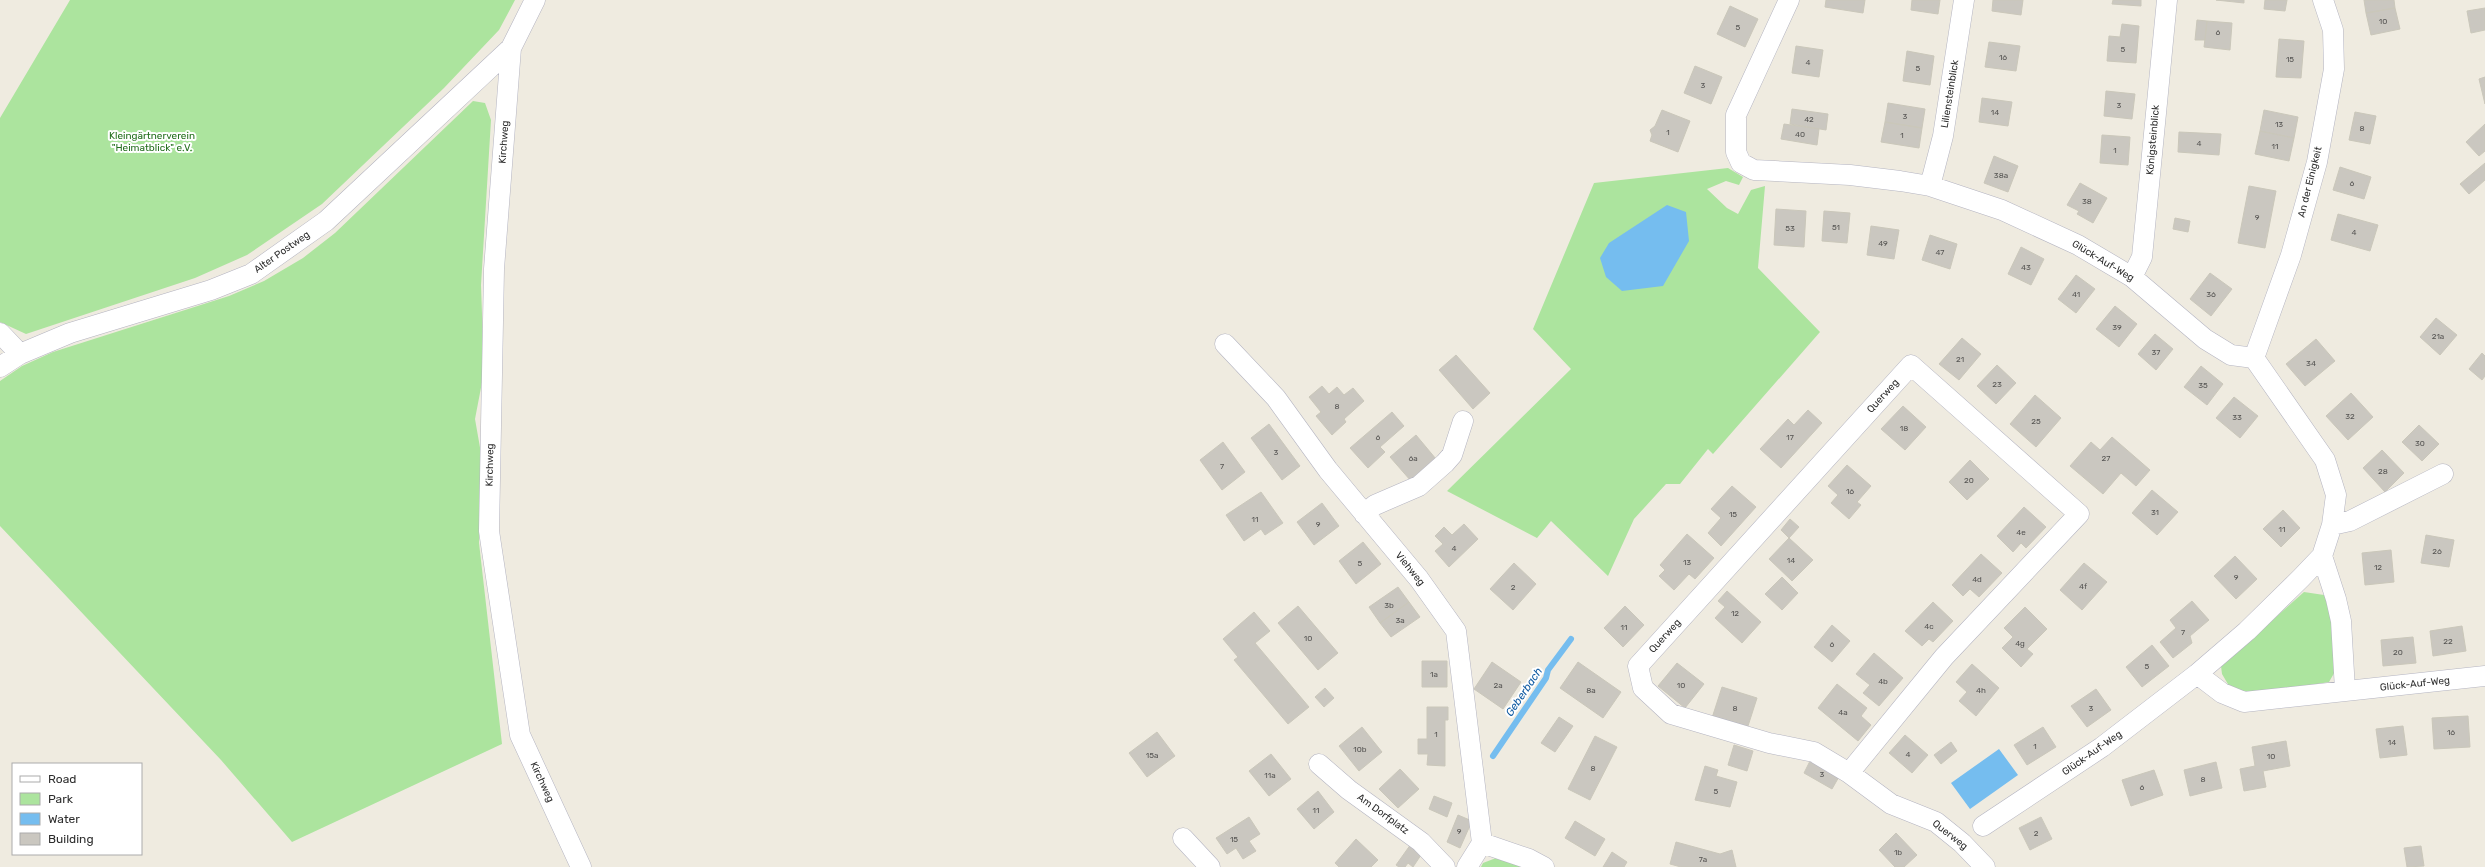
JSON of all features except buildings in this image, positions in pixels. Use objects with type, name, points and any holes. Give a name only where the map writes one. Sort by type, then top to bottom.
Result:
[{"type":"street","points":[[511,48],[535,0]]},
{"type":"street","name":"Glück-Auf-Weg","points":[[1789,0],[1736,115],[1736,152],[1741,163],[1754,170],[1850,175],[1930,186],[2009,213],[2078,245],[2132,277],[2205,339],[2231,355],[2254,358],[2325,460],[2336,496],[2332,525],[2322,556],[2247,631],[2198,674],[2102,747],[1984,826]]},
{"type":"street","name":"Liliensteinblick","points":[[1930,186],[1943,136],[1964,0]]},
{"type":"street","name":"Königsteinblick","points":[[2132,277],[2142,257],[2166,0]]},
{"type":"street","name":"An der Einigkeit","points":[[2254,358],[2291,255],[2317,162],[2334,69],[2333,30],[2323,0]]},
{"type":"street","name":"Alter Postweg","points":[[0,367],[20,354],[70,333],[212,290],[251,274],[326,221],[511,48]]},
{"type":"street","name":"Kirchweg","points":[[511,48],[494,269],[489,530],[520,735],[581,867]]},
{"type":"street","points":[[0,334],[20,354]]},
{"type":"street","name":"Viehweg","points":[[1225,344],[1276,398],[1328,470],[1419,579],[1456,631],[1482,843]]},
{"type":"street","name":"Querweg","points":[[1849,773],[1944,658],[2079,514],[1911,365],[1638,666],[1643,688],[1671,714],[1769,743],[1814,752],[1849,773],[1892,804],[1936,822],[1962,843],[1985,867]]},
{"type":"street","points":[[1364,514],[1375,505],[1419,486],[1445,464],[1452,455],[1463,421]]},
{"type":"street","points":[[2332,525],[2350,521],[2443,474]]},
{"type":"street","points":[[2322,556],[2336,599],[2341,621],[2345,690]]},
{"type":"street","name":"Glück-Auf-Weg","points":[[2198,674],[2222,693],[2244,702],[2485,676]]},
{"type":"street","name":"Am Dorfplatz","points":[[1319,764],[1355,794],[1421,842],[1445,867]]},
{"type":"street","points":[[1183,838],[1210,867]]},
{"type":"street","points":[[1467,867],[1482,843],[1529,859],[1544,867]]},
{"type":"green space","name":"Kleingärtnerverein \"Heimatblick\" e.V.","points":[[70,0],[515,0],[499,30],[444,88],[322,204],[247,255],[195,278],[26,334],[0,322],[0,118]]},
{"type":"green space","points":[[473,101],[485,103],[491,120],[481,285],[484,372],[475,419],[482,459],[479,543],[502,744],[292,842],[221,760],[0,526],[0,381],[22,366],[53,352],[229,296],[264,281],[303,258],[335,233]]},
{"type":"green space","points":[[1728,168],[1743,177],[1739,185],[1726,181],[1707,189],[1727,208],[1738,214],[1751,190],[1765,186],[1758,268],[1820,332],[1713,454],[1708,449],[1680,484],[1666,484],[1634,519],[1608,576],[1551,521],[1537,538],[1447,491],[1571,369],[1533,329],[1594,183]]},
{"type":"green space","points":[[2304,592],[2324,595],[2331,611],[2337,668],[2329,682],[2253,695],[2232,691],[2222,674],[2221,666]]},
{"type":"green space","points":[[1496,858],[1504,859],[1523,867],[1481,867],[1483,863]]},
{"type":"water","points":[[1667,205],[1686,212],[1689,241],[1663,286],[1622,291],[1606,277],[1600,258],[1609,243]]},
{"type":"water","points":[[1999,749],[2018,775],[1970,809],[1951,783]]},
{"type":"waterway","name":"Geberbach","points":[[1493,756],[1546,678],[1548,670],[1571,639]]}]
